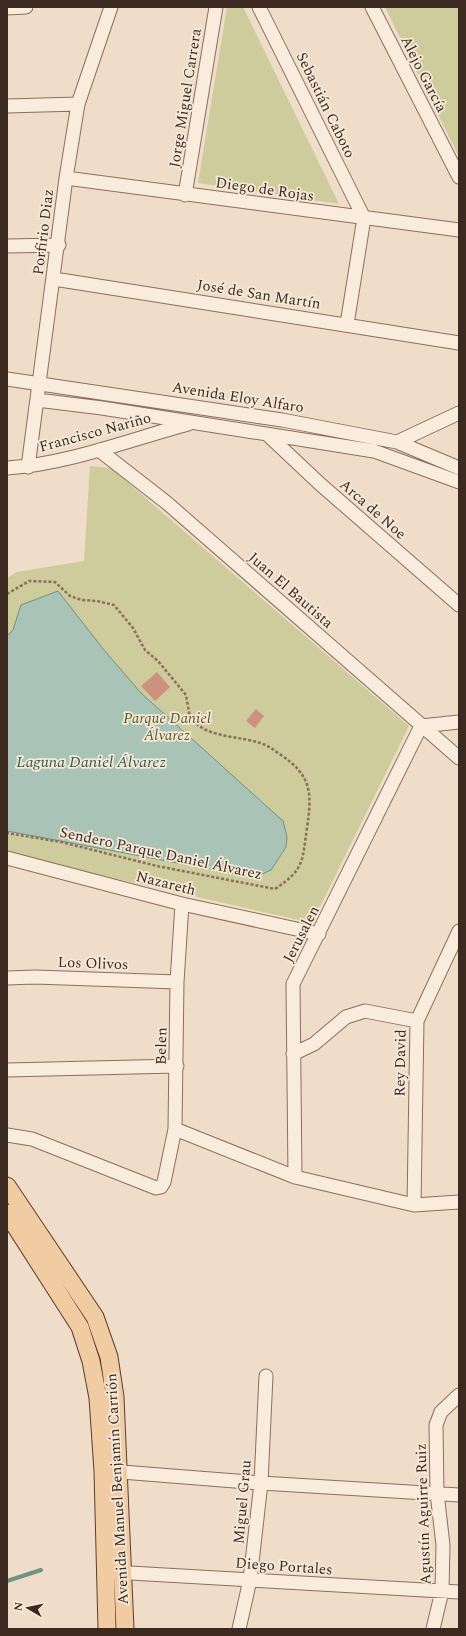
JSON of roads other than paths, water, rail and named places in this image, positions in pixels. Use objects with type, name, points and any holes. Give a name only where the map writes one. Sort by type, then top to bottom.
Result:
[{"type":"main road","name":"Avenida Manuel Benjamín Carrión","points":[[7,1186],[95,1317],[109,1357],[114,1390],[106,1572],[107,1629]]},
{"type":"main road","name":"Avenida Manuel Benjamín Carrión","points":[[7,1213],[80,1327],[91,1361],[111,1471],[124,1572],[125,1629]]},
{"type":"street","points":[[7,8],[26,7]]},
{"type":"street","name":"Porfirio Diaz","points":[[28,467],[54,279],[66,178],[78,104],[110,7]]},
{"type":"street","name":"Jorge Miguel Carrera","points":[[185,195],[216,7]]},
{"type":"street","name":"Sebastián Caboto","points":[[259,7],[364,218]]},
{"type":"street","name":"Alejo García","points":[[372,7],[459,177]]},
{"type":"street","points":[[7,106],[78,104]]},
{"type":"street","name":"Diego de Rojas","points":[[66,178],[185,195],[459,230]]},
{"type":"street","points":[[347,324],[364,218]]},
{"type":"street","points":[[7,246],[58,245]]},
{"type":"street","name":"José de San Martín","points":[[54,279],[347,324],[459,343]]},
{"type":"street","name":"Avenida Eloy Alfaro","points":[[7,379],[282,420],[397,442],[459,468]]},
{"type":"street","points":[[37,400],[102,408],[269,436],[374,451],[459,482]]},
{"type":"street","name":"Francisco Nariño","points":[[7,468],[28,467],[98,450],[225,412]]},
{"type":"street","points":[[397,442],[459,413]]},
{"type":"street","name":"Arca de Noe","points":[[269,436],[320,484],[459,605]]},
{"type":"street","name":"Juan El Bautista","points":[[98,450],[167,503],[459,758]]},
{"type":"street","points":[[421,726],[459,722]]},
{"type":"street","name":"Jerusalen","points":[[295,1177],[293,984],[421,726]]},
{"type":"street","name":"Nazareth","points":[[7,858],[182,904],[319,934]]},
{"type":"street","name":"Belen","points":[[7,1135],[32,1139],[156,1188],[161,1187],[164,1182],[175,1129],[177,982],[182,904]]},
{"type":"street","name":"Rey David","points":[[414,1205],[417,1021],[459,931]]},
{"type":"street","name":"Los Olivos","points":[[7,978],[35,977],[177,982]]},
{"type":"street","points":[[293,1054],[314,1044],[346,1017],[365,1011],[417,1021]]},
{"type":"street","points":[[7,1070],[177,1066]]},
{"type":"street","points":[[175,1129],[295,1177],[414,1205],[459,1202]]},
{"type":"street","name":"Miguel Grau","points":[[239,1629],[250,1580],[261,1483],[266,1376]]},
{"type":"street","name":"Agustín Aguirre Ruiz","points":[[433,1629],[442,1591],[443,1545],[438,1493],[436,1425],[441,1412],[455,1398]]},
{"type":"street","points":[[111,1471],[261,1483],[459,1495]]},
{"type":"street","name":"Diego Portales","points":[[106,1572],[459,1592]]},
{"type":"water","name":"Laguna Daniel Álvarez","points":[[58,591],[104,650],[141,693],[283,821],[287,837],[286,847],[271,870],[258,876],[242,875],[7,831],[7,636],[13,630],[21,605]]},
{"type":"waterway","points":[[7,1581],[41,1570]]},
{"type":"park label","name":"Parque Daniel Álvarez","points":[[167,726]]}]
